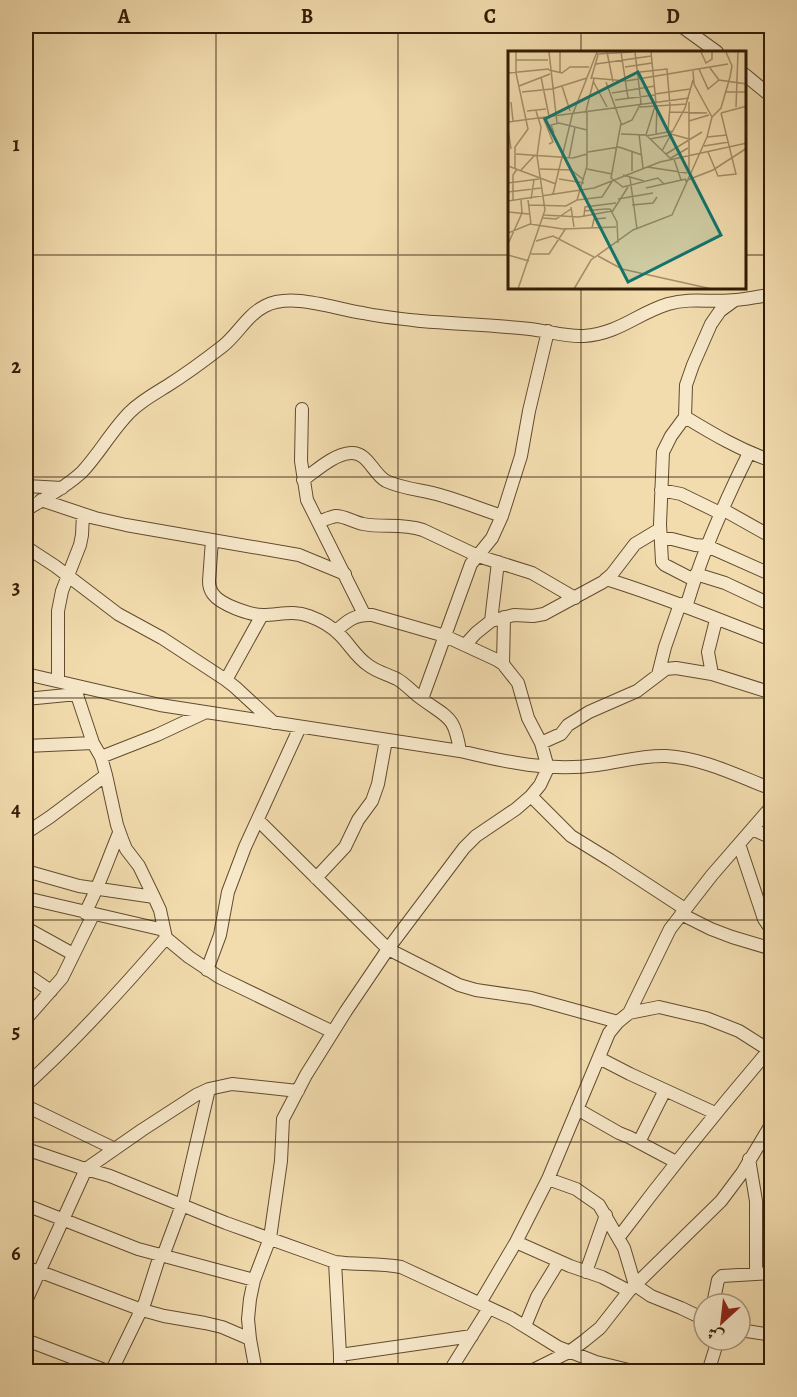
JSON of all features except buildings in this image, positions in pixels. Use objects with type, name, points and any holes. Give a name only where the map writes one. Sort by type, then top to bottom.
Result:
[{"type":"street","points":[[681,26],[716,51]]},
{"type":"street","points":[[746,76],[771,97]]},
{"type":"street","points":[[26,510],[63,488],[82,471],[130,413],[225,345],[249,317],[276,301],[286,300],[330,306],[407,320],[583,336],[605,333],[650,311],[691,299],[735,300],[771,296]]},
{"type":"street","points":[[735,300],[720,311],[711,324],[686,386],[685,417],[663,452],[660,534],[663,564],[695,577],[725,583],[771,605]]},
{"type":"street","points":[[422,699],[471,564],[492,538],[502,516],[521,456],[548,332]]},
{"type":"street","points":[[302,409],[301,461],[307,500],[364,614]]},
{"type":"street","points":[[685,417],[749,453],[771,461]]},
{"type":"street","points":[[303,480],[329,461],[344,454],[353,453],[366,459],[387,481],[439,494],[502,516]]},
{"type":"street","points":[[658,675],[665,646],[721,511],[749,453]]},
{"type":"street","points":[[26,486],[63,488]]},
{"type":"street","points":[[661,490],[681,494],[721,511],[771,537]]},
{"type":"street","points":[[41,500],[126,525],[299,555],[345,574]]},
{"type":"street","points":[[58,681],[58,611],[67,575],[80,545],[83,514]]},
{"type":"street","points":[[318,522],[333,516],[362,524],[415,527],[478,556],[532,573],[575,598]]},
{"type":"street","points":[[465,645],[491,621],[514,615],[544,614],[575,598],[612,574],[635,544],[660,534],[695,545],[707,546],[771,575]]},
{"type":"street","points":[[212,540],[209,581],[212,592],[220,601],[262,615],[285,612],[306,615],[336,631],[367,665],[399,680],[446,715],[455,726],[460,752]]},
{"type":"street","points":[[26,547],[118,614],[162,638],[236,687],[274,723]]},
{"type":"street","points":[[491,621],[498,562]]},
{"type":"street","points":[[606,579],[771,640]]},
{"type":"street","points":[[256,1371],[248,1319],[250,1299],[254,1280],[270,1238],[281,1161],[283,1119],[297,1091],[346,1011],[388,949],[464,848],[476,836],[531,796],[548,768],[541,743],[528,718],[518,682],[503,664],[445,636],[372,615],[364,614],[353,617],[336,631]]},
{"type":"street","points":[[226,680],[262,615]]},
{"type":"street","points":[[503,664],[504,617]]},
{"type":"street","points":[[712,674],[708,652],[716,620]]},
{"type":"street","points":[[541,743],[561,734],[568,725],[590,712],[637,691],[666,669],[676,668],[712,674],[771,693]]},
{"type":"street","points":[[26,674],[58,681],[76,690],[548,768],[597,766],[635,758],[665,756],[699,762],[771,789]]},
{"type":"street","points":[[26,699],[76,690]]},
{"type":"street","points":[[76,690],[93,743],[101,758],[126,849],[139,866],[160,910],[165,934]]},
{"type":"street","points":[[101,758],[205,712]]},
{"type":"street","points":[[207,970],[220,935],[228,892],[245,847],[300,727]]},
{"type":"street","points":[[316,878],[345,847],[358,820],[372,801],[378,784],[386,740]]},
{"type":"street","points":[[26,746],[93,743]]},
{"type":"street","points":[[26,832],[106,775]]},
{"type":"street","points":[[531,796],[571,836],[610,860],[683,912],[711,929],[771,949]]},
{"type":"street","points":[[449,1371],[471,1336],[548,1179],[609,1032],[629,1013],[670,929],[712,875],[771,806]]},
{"type":"street","points":[[258,820],[388,949],[459,985],[476,990],[531,998],[618,1022]]},
{"type":"street","points":[[752,829],[771,838]]},
{"type":"street","points":[[27,1016],[62,978],[74,954],[107,861],[120,832]]},
{"type":"street","points":[[739,844],[768,916],[771,931]]},
{"type":"street","points":[[26,871],[79,886],[154,897]]},
{"type":"street","points":[[26,898],[165,934],[189,957],[207,970],[333,1032]]},
{"type":"street","points":[[26,928],[74,954]]},
{"type":"street","points":[[26,1085],[124,986],[165,934]]},
{"type":"street","points":[[26,974],[51,991]]},
{"type":"street","points":[[619,1237],[715,1113],[770,1051],[739,1031],[705,1018],[659,1008],[629,1013]]},
{"type":"street","points":[[599,1058],[715,1113]]},
{"type":"street","points":[[26,1301],[86,1169],[141,1130],[209,1089],[232,1084],[297,1091]]},
{"type":"street","points":[[26,1340],[110,1371],[142,1310],[182,1205],[209,1089]]},
{"type":"street","points":[[639,1142],[665,1090]]},
{"type":"street","points":[[26,1106],[115,1149]]},
{"type":"street","points":[[577,1109],[676,1162]]},
{"type":"street","points":[[529,1371],[568,1352],[600,1328],[632,1288],[721,1201],[742,1173],[771,1124]]},
{"type":"street","points":[[26,1149],[110,1176],[226,1223],[336,1262],[401,1267],[485,1305],[558,1347],[599,1367],[637,1371]]},
{"type":"street","points":[[749,1159],[756,1201],[756,1273]]},
{"type":"street","points":[[548,1179],[576,1189],[600,1205],[624,1248],[632,1288]]},
{"type":"street","points":[[26,1205],[138,1249],[254,1280]]},
{"type":"street","points":[[586,1272],[606,1215]]},
{"type":"street","points":[[516,1242],[692,1313]]},
{"type":"street","points":[[525,1326],[537,1297],[560,1261]]},
{"type":"street","points":[[336,1262],[340,1371]]},
{"type":"street","points":[[26,1268],[142,1310],[222,1327],[250,1340]]},
{"type":"street","points":[[716,1292],[720,1277],[771,1273]]},
{"type":"street","points":[[752,1332],[771,1335]]},
{"type":"street","points":[[340,1355],[471,1336]]},
{"type":"street","points":[[708,1371],[714,1352]]}]
